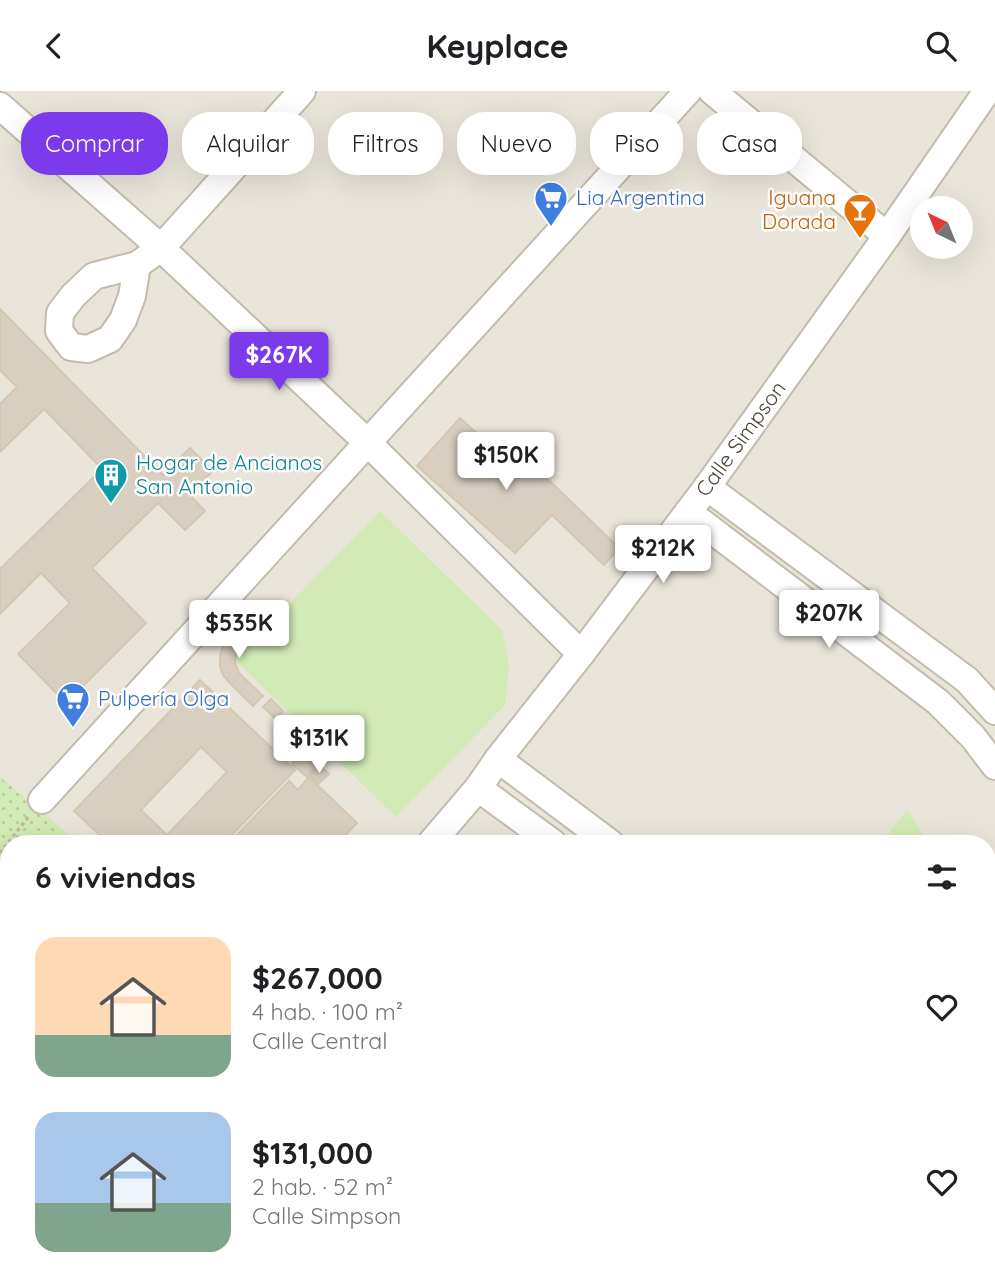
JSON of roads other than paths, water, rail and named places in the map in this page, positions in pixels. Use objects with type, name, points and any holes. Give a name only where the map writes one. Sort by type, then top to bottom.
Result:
[{"type":"street","points":[[136,265],[161,248],[302,91]]},
{"type":"street","points":[[42,800],[688,91]]},
{"type":"street","points":[[712,91],[887,236]]},
{"type":"street","name":"Calle Simpson","points":[[438,835],[478,788],[688,513],[887,236],[987,91]]},
{"type":"street","points":[[0,106],[161,248],[368,443],[581,655]]},
{"type":"street","points":[[707,487],[967,680],[995,711]]},
{"type":"street","points":[[688,513],[938,702],[973,737],[995,766]]},
{"type":"street","points":[[874,653],[894,625]]},
{"type":"street","points":[[498,759],[599,835]]},
{"type":"street","points":[[478,788],[542,835]]},
{"type":"place","name":"Lia Argentina","points":[[551,228]]},
{"type":"place","name":"Iguana Dorada","points":[[860,240]]},
{"type":"place","name":"Hogar de Ancianos San Antonio","points":[[111,505]]},
{"type":"place","name":"Pulpería Olga","points":[[73,729]]}]
